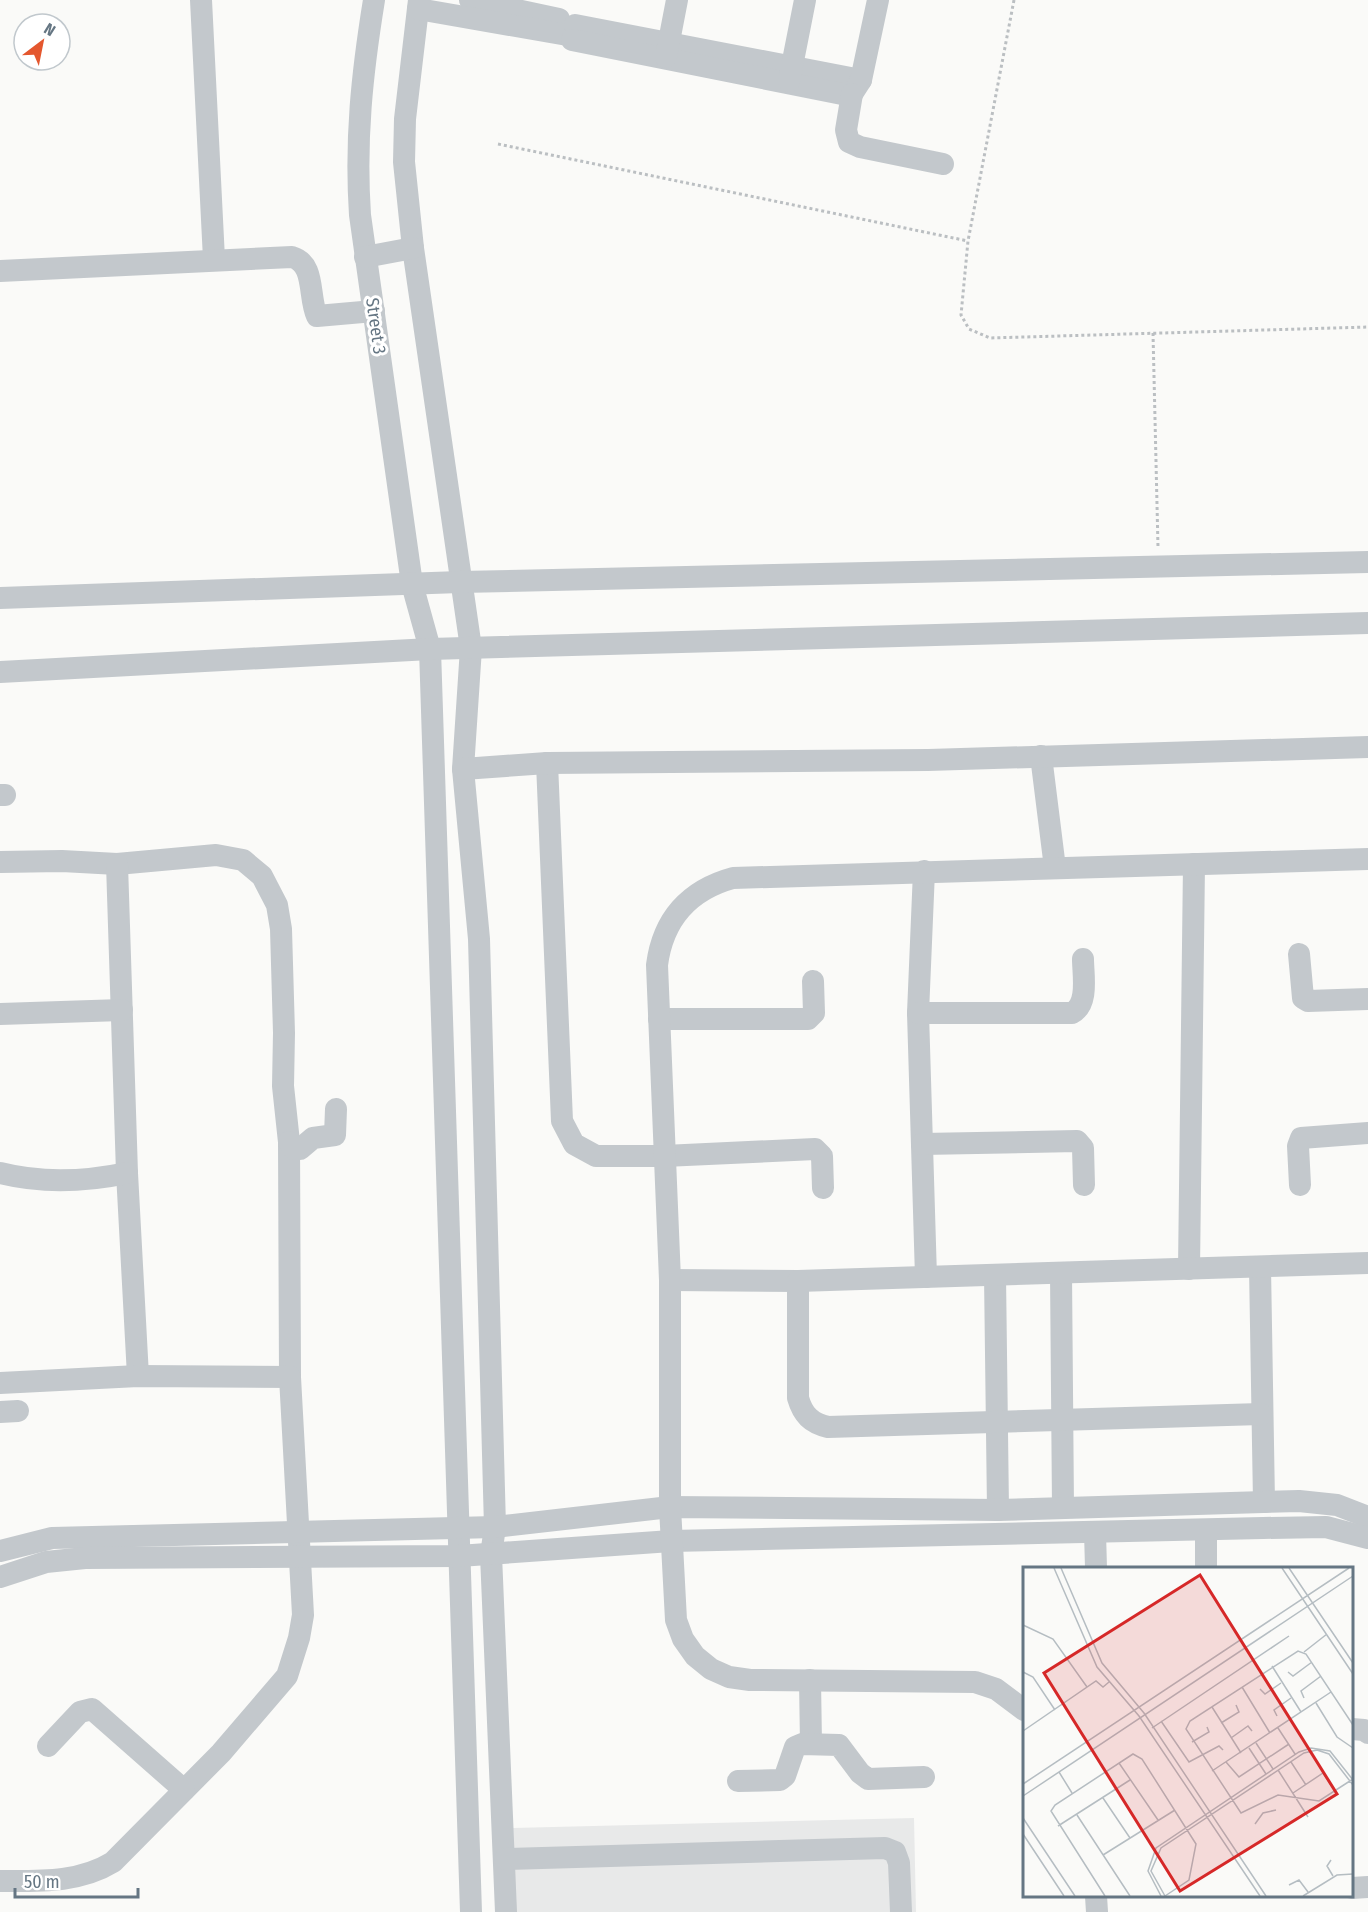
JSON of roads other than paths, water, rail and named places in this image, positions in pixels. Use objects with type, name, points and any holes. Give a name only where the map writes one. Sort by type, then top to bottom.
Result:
[{"type":"street","points":[[201,0],[214,259]]},
{"type":"street","name":"Street 3","points":[[374,0],[360,87],[357,172],[365,257],[412,584],[430,649],[471,1912]]},
{"type":"street","points":[[470,0],[574,31]]},
{"type":"street","points":[[667,51],[677,0]]},
{"type":"street","points":[[790,75],[805,0]]},
{"type":"street","points":[[878,0],[846,130],[849,141],[860,147],[943,164]]},
{"type":"street","points":[[507,1912],[491,1555],[495,1527],[479,939],[464,769],[471,648],[407,205],[405,130],[419,4],[574,31],[857,87]]},
{"type":"street","points":[[365,257],[413,248]]},
{"type":"street","points":[[0,271],[292,256],[301,259],[306,266],[317,316],[374,311]]},
{"type":"street","points":[[0,598],[460,582],[1159,569],[1368,562]]},
{"type":"street","points":[[0,672],[430,649],[1368,623]]},
{"type":"street","points":[[464,769],[547,763],[1041,756],[1368,747]]},
{"type":"street","points":[[1041,756],[1055,868]]},
{"type":"street","points":[[547,763],[562,1121],[574,1144],[596,1156],[664,1156],[815,1149],[822,1156],[823,1188]]},
{"type":"street","points":[[0,862],[62,861],[117,864],[216,855],[231,857],[243,860],[268,883],[277,905],[281,928],[285,1033],[283,1086],[289,1142],[290,1377],[298,1534],[302,1556],[303,1616],[299,1638],[286,1676],[220,1753],[113,1862],[97,1872],[53,1880],[0,1881]]},
{"type":"street","points":[[1023,1709],[996,1689],[975,1682],[750,1680],[729,1677],[711,1669],[695,1656],[683,1639],[676,1620],[671,1541],[670,1280],[657,964],[659,947],[674,915],[700,890],[733,878],[1368,859]]},
{"type":"street","points":[[117,864],[127,1173],[138,1376]]},
{"type":"street","points":[[1189,1269],[1194,864]]},
{"type":"street","points":[[924,871],[918,1013],[926,1277]]},
{"type":"street","points":[[1299,954],[1303,998],[1308,1001],[1368,999]]},
{"type":"street","points":[[918,1013],[1072,1013],[1080,1008],[1083,1000],[1083,959]]},
{"type":"street","points":[[659,1019],[808,1019],[814,1013],[813,981]]},
{"type":"street","points":[[0,1014],[122,1010]]},
{"type":"street","points":[[289,1142],[294,1149],[300,1149],[313,1138],[334,1134],[336,1109]]},
{"type":"street","points":[[1300,1185],[1298,1146],[1301,1138],[1368,1133]]},
{"type":"street","points":[[922,1144],[1077,1141],[1083,1148],[1084,1185]]},
{"type":"street","points":[[0,1173],[34,1181],[99,1179],[127,1173]]},
{"type":"street","points":[[670,1280],[798,1281],[1368,1263]]},
{"type":"street","points":[[1260,1267],[1264,1502]]},
{"type":"street","points":[[1061,1273],[1063,1508]]},
{"type":"street","points":[[995,1275],[998,1510]]},
{"type":"street","points":[[798,1281],[797,1386],[801,1408],[808,1418],[828,1427],[1261,1414]]},
{"type":"street","points":[[0,1383],[138,1376],[290,1377]]},
{"type":"street","points":[[0,1551],[52,1538],[298,1534],[495,1527],[670,1507],[998,1510],[1299,1501],[1337,1505],[1368,1517]]},
{"type":"street","points":[[0,1577],[46,1562],[85,1558],[459,1556],[671,1541],[1326,1527],[1368,1538]]},
{"type":"street","points":[[1206,1530],[1206,1567]]},
{"type":"street","points":[[1095,1532],[1096,1567]]},
{"type":"street","points":[[810,1680],[812,1744]]},
{"type":"street","points":[[48,1746],[80,1712],[92,1708],[184,1790]]},
{"type":"street","points":[[1353,1730],[1364,1730],[1368,1733]]},
{"type":"street","points":[[738,1781],[780,1780],[784,1776],[793,1750],[798,1745],[812,1744],[839,1745],[860,1773],[868,1779],[924,1777]]},
{"type":"street","points":[[505,1859],[885,1848],[895,1852],[899,1863],[901,1912]]},
{"type":"street","points":[[1353,1888],[1368,1887]]}]
